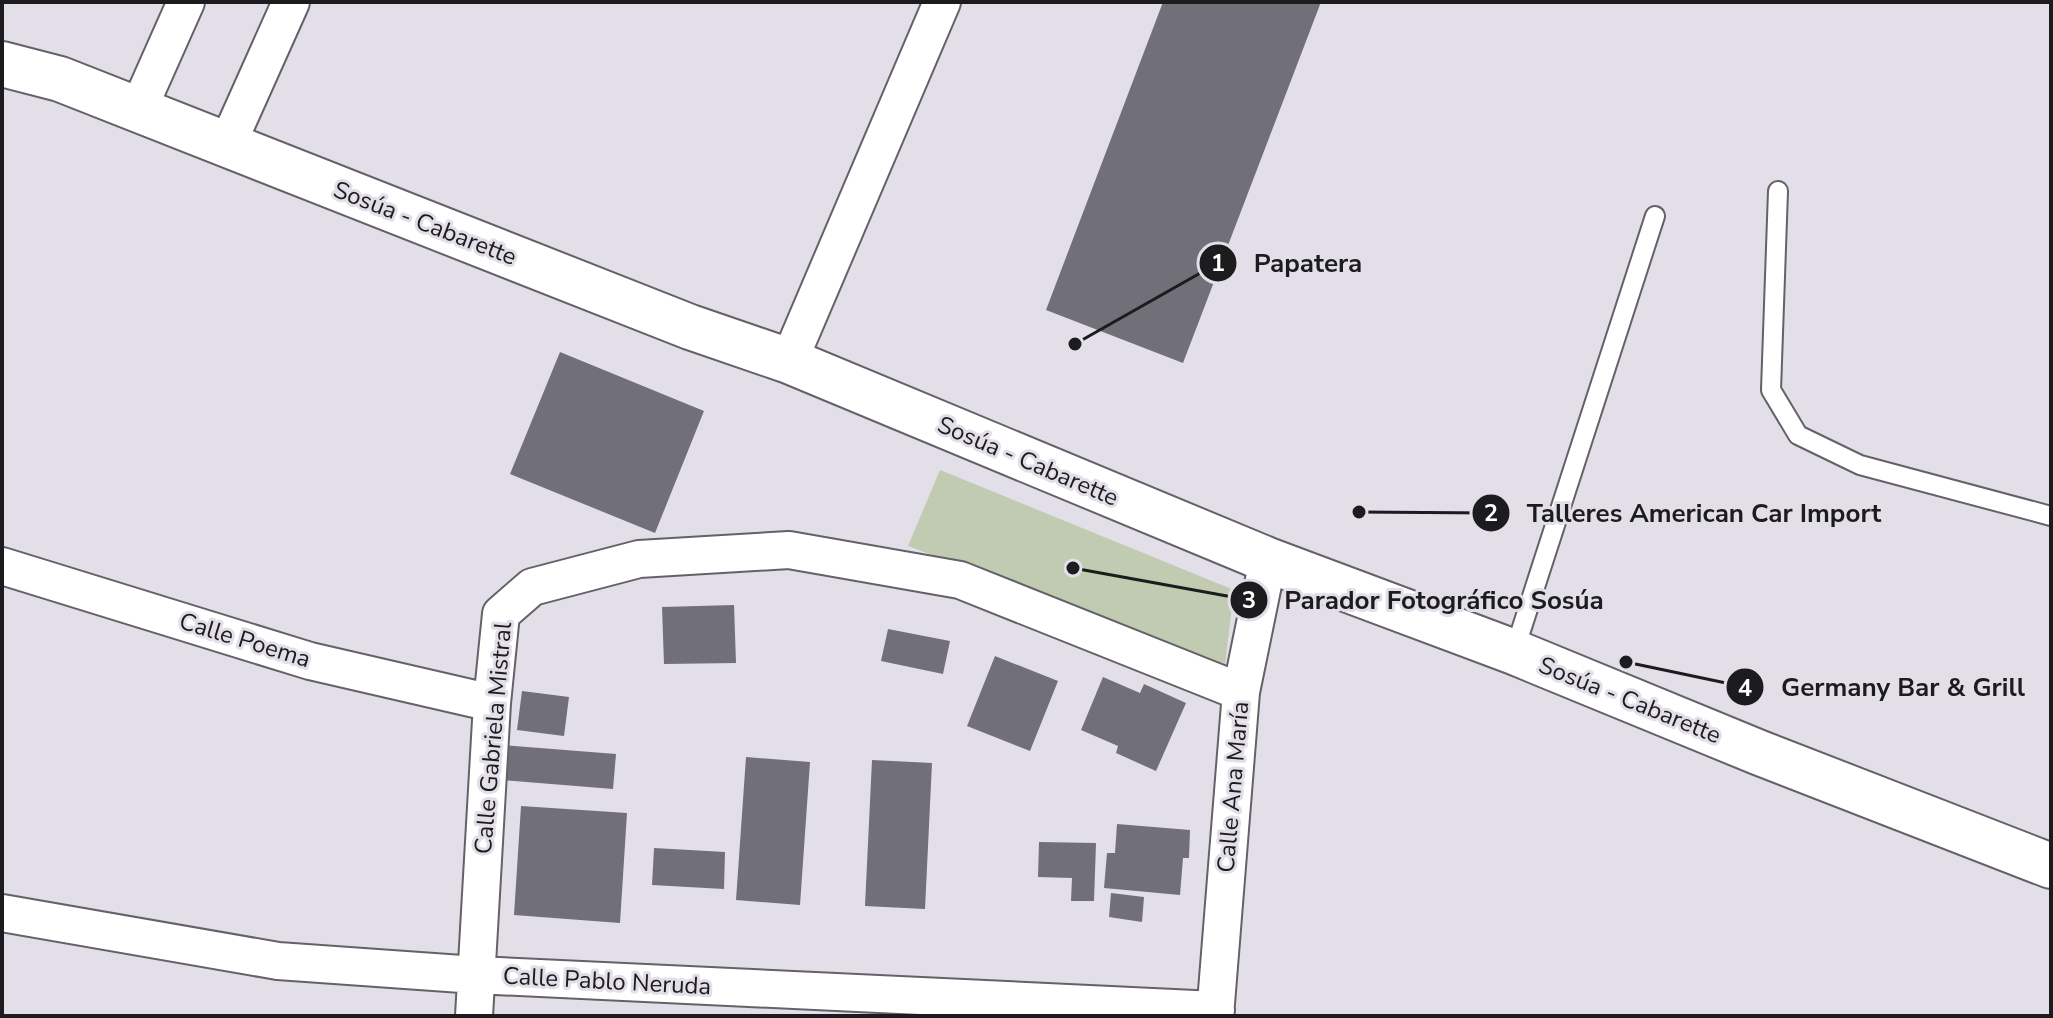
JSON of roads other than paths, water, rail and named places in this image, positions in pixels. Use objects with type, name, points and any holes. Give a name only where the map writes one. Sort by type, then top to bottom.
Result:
[{"type":"main road","name":"Sosúa - Cabarette","points":[[2,64],[60,79],[690,327],[789,361],[1268,560],[1514,652],[1760,753],[2051,866]]},
{"type":"street","points":[[138,110],[186,2]]},
{"type":"street","points":[[227,145],[291,2]]},
{"type":"street","points":[[789,361],[942,2]]},
{"type":"street","name":"Calle Gabriela Mistral","points":[[474,1016],[492,703],[501,614],[532,587],[639,559],[789,550],[960,580],[1241,692]]},
{"type":"street","name":"Calle Ana María","points":[[1216,1013],[1231,780],[1241,692],[1268,560]]},
{"type":"street","name":"Calle Poema","points":[[2,566],[310,661],[492,703]]},
{"type":"street","name":"Calle Pablo Neruda","points":[[2,913],[278,961],[476,975],[1216,1013]]},
{"type":"lane","points":[[1778,191],[1771,390],[1798,435],[1860,465],[2051,516]]},
{"type":"lane","points":[[1514,652],[1655,216]]},
{"type":"place","name":"Papatera","points":[[1075,344]]},
{"type":"place","name":"Talleres American Car Import","points":[[1359,512]]},
{"type":"place","name":"Parador Fotográfico Sosúa","points":[[1073,568]]},
{"type":"place","name":"Germany Bar & Grill","points":[[1626,662]]}]
